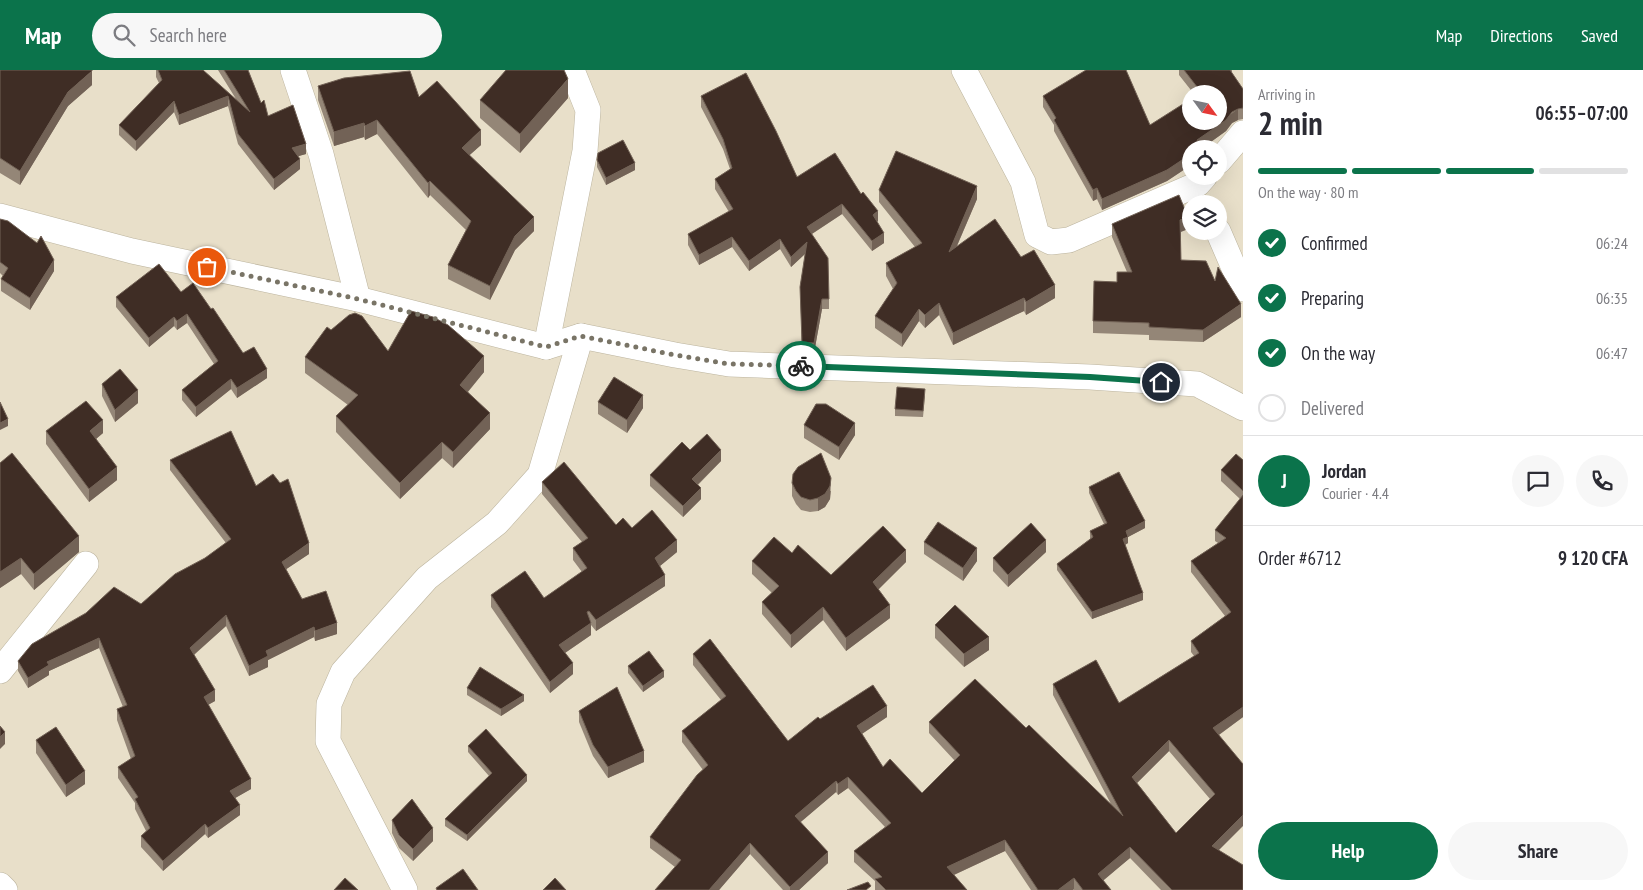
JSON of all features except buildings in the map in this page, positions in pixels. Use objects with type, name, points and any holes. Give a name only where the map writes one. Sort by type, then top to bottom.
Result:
[{"type":"street","points":[[293,70],[321,154],[358,299]]},
{"type":"street","points":[[546,347],[585,151],[588,110],[572,70]]},
{"type":"street","points":[[964,70],[1023,182],[1037,235],[1051,242],[1069,240],[1204,188]]},
{"type":"street","points":[[1227,152],[1243,133]]},
{"type":"street","points":[[0,216],[132,251],[358,299],[546,347],[581,336],[729,364],[1090,377],[1197,384],[1243,408]]},
{"type":"street","points":[[1222,240],[1243,289]]},
{"type":"street","points":[[405,890],[328,741],[329,704],[343,672],[427,578],[497,523],[540,475],[581,336]]},
{"type":"street","points":[[0,671],[86,564]]},
{"type":"street","points":[[0,885],[5,890]]},
{"type":"way so far","points":[[207,267],[358,299],[546,347],[581,336],[729,364],[801,366]]},
{"type":"route","points":[[801,366],[1090,377],[1161,382]]}]
